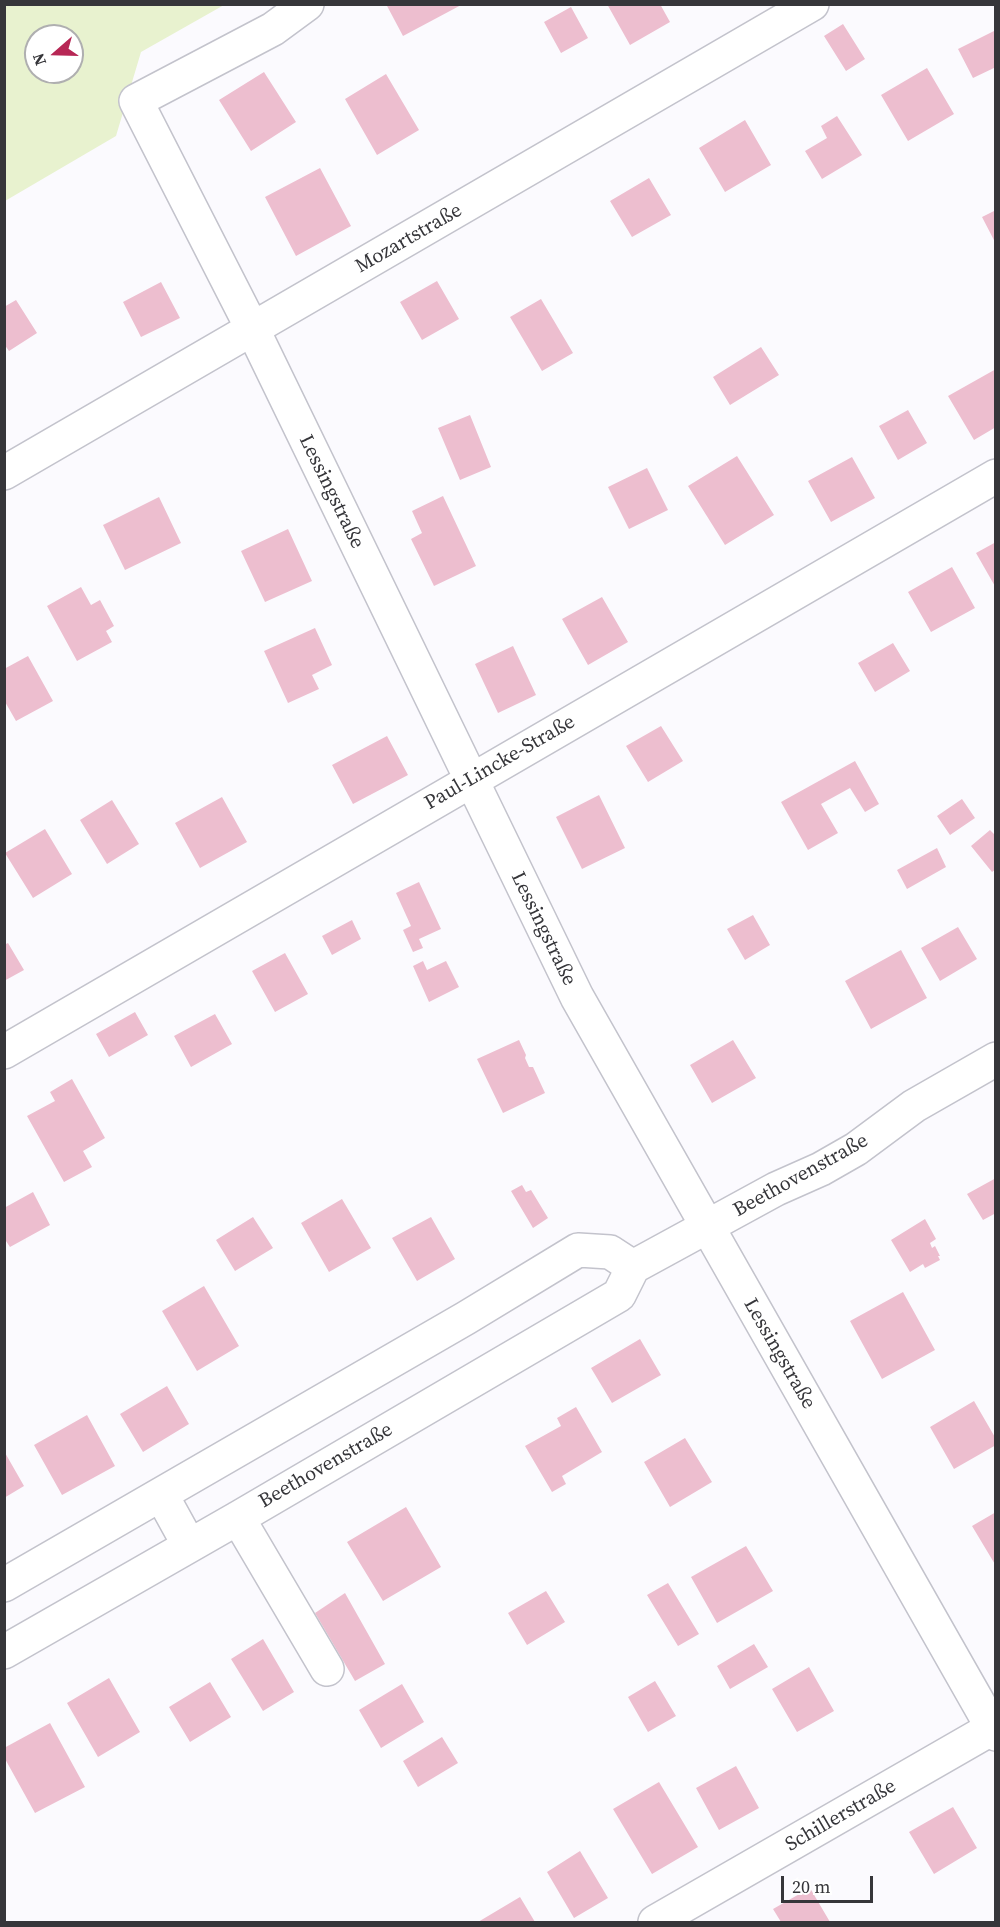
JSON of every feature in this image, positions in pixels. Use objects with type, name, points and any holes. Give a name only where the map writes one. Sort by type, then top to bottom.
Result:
[{"type":"street","name":"Lessingstraße","points":[[307,4],[273,29],[136,101],[253,330],[577,997],[994,1730]]},
{"type":"street","name":"Mozartstraße","points":[[4,473],[812,4]]},
{"type":"street","name":"Paul-Lincke-Straße","points":[[4,1052],[996,476]]},
{"type":"street","name":"Beethovenstraße","points":[[4,1652],[619,1295],[633,1267],[776,1189],[821,1169],[856,1149],[914,1106],[996,1059]]},
{"type":"street","points":[[4,1585],[162,1496],[578,1250],[610,1252],[633,1267]]},
{"type":"street","points":[[162,1496],[189,1545]]},
{"type":"street","points":[[238,1518],[327,1670]]},
{"type":"street","name":"Schillerstraße","points":[[655,1923],[994,1730]]},
{"type":"green space","points":[[5,5],[224,5],[141,52],[116,136],[5,201]]},
{"type":"building","points":[[386,4],[463,4],[403,36]]},
{"type":"building","points":[[607,4],[660,4],[670,22],[630,45]]},
{"type":"building","points":[[571,7],[588,38],[561,53],[544,22]]},
{"type":"building","points":[[843,24],[865,59],[846,71],[824,36]]},
{"type":"building","points":[[996,30],[996,67],[973,78],[958,49]]},
{"type":"building","points":[[927,68],[954,114],[908,141],[881,95]]},
{"type":"building","points":[[264,72],[296,122],[251,151],[219,100]]},
{"type":"building","points":[[386,74],[419,130],[377,155],[345,99]]},
{"type":"building","points":[[837,116],[862,155],[822,179],[805,151],[827,138],[821,126]]},
{"type":"building","points":[[745,120],[771,165],[725,192],[699,148]]},
{"type":"building","points":[[320,168],[351,226],[296,256],[265,197]]},
{"type":"building","points":[[649,178],[671,215],[632,237],[610,201]]},
{"type":"building","points":[[996,210],[996,244],[982,217]]},
{"type":"building","points":[[437,281],[459,319],[422,340],[400,302]]},
{"type":"building","points":[[161,282],[180,318],[141,337],[123,302]]},
{"type":"building","points":[[541,299],[573,353],[542,371],[510,317]]},
{"type":"building","points":[[16,300],[37,333],[9,351],[4,344],[4,307]]},
{"type":"building","points":[[761,347],[779,375],[730,405],[713,377]]},
{"type":"building","points":[[996,369],[996,427],[974,440],[948,396]]},
{"type":"building","points":[[908,410],[927,443],[898,460],[879,426]]},
{"type":"building","points":[[470,415],[491,467],[460,480],[438,428]]},
{"type":"building","points":[[737,456],[774,515],[725,545],[688,486]]},
{"type":"building","points":[[852,457],[875,498],[831,522],[808,481]]},
{"type":"building","points":[[647,468],[668,510],[629,529],[608,487]]},
{"type":"building","points":[[443,496],[476,566],[434,586],[411,539],[422,533],[412,511]]},
{"type":"building","points":[[159,497],[181,543],[125,570],[103,525]]},
{"type":"building","points":[[288,529],[312,581],[265,602],[241,551]]},
{"type":"building","points":[[996,542],[996,588],[976,553]]},
{"type":"building","points":[[952,567],[975,608],[931,632],[908,592]]},
{"type":"building","points":[[81,587],[91,605],[100,600],[114,626],[106,631],[112,642],[77,661],[47,606]]},
{"type":"building","points":[[602,597],[628,642],[588,665],[562,619]]},
{"type":"building","points":[[315,628],[332,665],[312,675],[319,689],[288,703],[264,651]]},
{"type":"building","points":[[893,643],[910,671],[875,692],[858,663]]},
{"type":"building","points":[[513,646],[536,695],[498,713],[475,664]]},
{"type":"building","points":[[28,656],[53,701],[16,721],[4,700],[4,669]]},
{"type":"building","points":[[661,726],[683,761],[648,782],[626,746]]},
{"type":"building","points":[[387,736],[408,775],[353,804],[332,765]]},
{"type":"building","points":[[855,761],[879,804],[865,812],[850,788],[821,804],[838,833],[808,850],[781,802]]},
{"type":"building","points":[[599,795],[625,848],[582,869],[556,817]]},
{"type":"building","points":[[222,797],[247,842],[200,868],[175,823]]},
{"type":"building","points":[[962,799],[975,818],[950,835],[937,816]]},
{"type":"building","points":[[112,800],[139,844],[107,864],[80,820]]},
{"type":"building","points":[[45,829],[72,874],[33,898],[5,853]]},
{"type":"building","points":[[990,830],[996,836],[996,869],[992,872],[971,846]]},
{"type":"building","points":[[937,848],[946,867],[907,889],[897,870]]},
{"type":"building","points":[[419,882],[441,929],[419,939],[423,948],[413,952],[403,930],[411,926],[396,893]]},
{"type":"building","points":[[753,915],[770,945],[745,960],[727,929]]},
{"type":"building","points":[[352,920],[361,939],[332,955],[322,936]]},
{"type":"building","points":[[958,927],[977,959],[940,981],[921,948]]},
{"type":"building","points":[[8,943],[24,970],[4,981],[4,945]]},
{"type":"building","points":[[901,950],[927,998],[871,1029],[845,981]]},
{"type":"building","points":[[285,953],[308,994],[275,1012],[252,971]]},
{"type":"building","points":[[423,961],[427,970],[446,961],[459,987],[429,1002],[413,966]]},
{"type":"building","points":[[135,1012],[148,1035],[109,1057],[96,1034]]},
{"type":"building","points":[[215,1014],[232,1044],[191,1067],[174,1036]]},
{"type":"building","points":[[519,1040],[529,1067],[533,1067],[545,1093],[503,1113],[477,1059]]},
{"type":"building","points":[[733,1040],[756,1078],[712,1103],[690,1065]]},
{"type":"building","points":[[72,1079],[105,1138],[83,1151],[92,1167],[64,1182],[27,1116],[55,1101],[50,1092]]},
{"type":"building","points":[[996,1178],[996,1213],[983,1220],[967,1194]]},
{"type":"building","points":[[522,1185],[526,1192],[531,1190],[548,1218],[533,1228],[511,1191]]},
{"type":"building","points":[[33,1192],[50,1225],[10,1247],[4,1238],[4,1208]]},
{"type":"building","points":[[342,1199],[371,1248],[329,1272],[301,1223]]},
{"type":"building","points":[[253,1217],[273,1248],[235,1271],[216,1240]]},
{"type":"building","points":[[431,1217],[455,1259],[417,1281],[392,1238]]},
{"type":"building","points":[[925,1219],[936,1239],[930,1243],[932,1248],[935,1246],[940,1260],[925,1268],[923,1264],[910,1272],[891,1240]]},
{"type":"building","points":[[204,1286],[239,1346],[197,1371],[162,1311]]},
{"type":"building","points":[[903,1292],[935,1350],[882,1379],[850,1321]]},
{"type":"building","points":[[640,1339],[661,1375],[612,1403],[591,1368]]},
{"type":"building","points":[[167,1386],[189,1424],[143,1452],[120,1414]]},
{"type":"building","points":[[974,1401],[996,1439],[996,1445],[954,1469],[930,1427]]},
{"type":"building","points":[[576,1407],[602,1452],[562,1476],[566,1484],[552,1492],[525,1446],[561,1426],[557,1418]]},
{"type":"building","points":[[87,1415],[115,1466],[62,1495],[34,1445]]},
{"type":"building","points":[[685,1438],[712,1482],[670,1507],[644,1462]]},
{"type":"building","points":[[4,1451],[24,1486],[4,1498]]},
{"type":"building","points":[[406,1507],[441,1567],[383,1601],[347,1542]]},
{"type":"building","points":[[996,1512],[996,1566],[972,1526]]},
{"type":"building","points":[[746,1546],[773,1591],[717,1623],[691,1577]]},
{"type":"building","points":[[668,1583],[699,1634],[678,1646],[647,1595]]},
{"type":"building","points":[[546,1591],[565,1622],[527,1645],[508,1613]]},
{"type":"building","points":[[345,1593],[385,1664],[355,1681],[315,1613]]},
{"type":"building","points":[[263,1639],[294,1692],[263,1711],[231,1659]]},
{"type":"building","points":[[754,1644],[768,1667],[730,1689],[717,1666]]},
{"type":"building","points":[[809,1667],[834,1711],[797,1732],[772,1689]]},
{"type":"building","points":[[109,1678],[140,1732],[98,1757],[67,1703]]},
{"type":"building","points":[[655,1681],[676,1716],[648,1732],[628,1697]]},
{"type":"building","points":[[210,1682],[231,1717],[190,1742],[169,1707]]},
{"type":"building","points":[[402,1684],[424,1722],[381,1748],[359,1710]]},
{"type":"building","points":[[50,1723],[85,1787],[35,1813],[4,1757],[4,1748]]},
{"type":"building","points":[[442,1737],[458,1763],[418,1787],[403,1761]]},
{"type":"building","points":[[736,1766],[759,1808],[719,1830],[696,1788]]},
{"type":"building","points":[[659,1782],[698,1847],[652,1874],[613,1809]]},
{"type":"building","points":[[953,1807],[977,1848],[934,1874],[909,1832]]},
{"type":"building","points":[[580,1851],[608,1898],[574,1918],[547,1872]]},
{"type":"building","points":[[810,1888],[830,1922],[781,1922],[773,1909]]},
{"type":"building","points":[[520,1897],[535,1922],[478,1922]]}]
